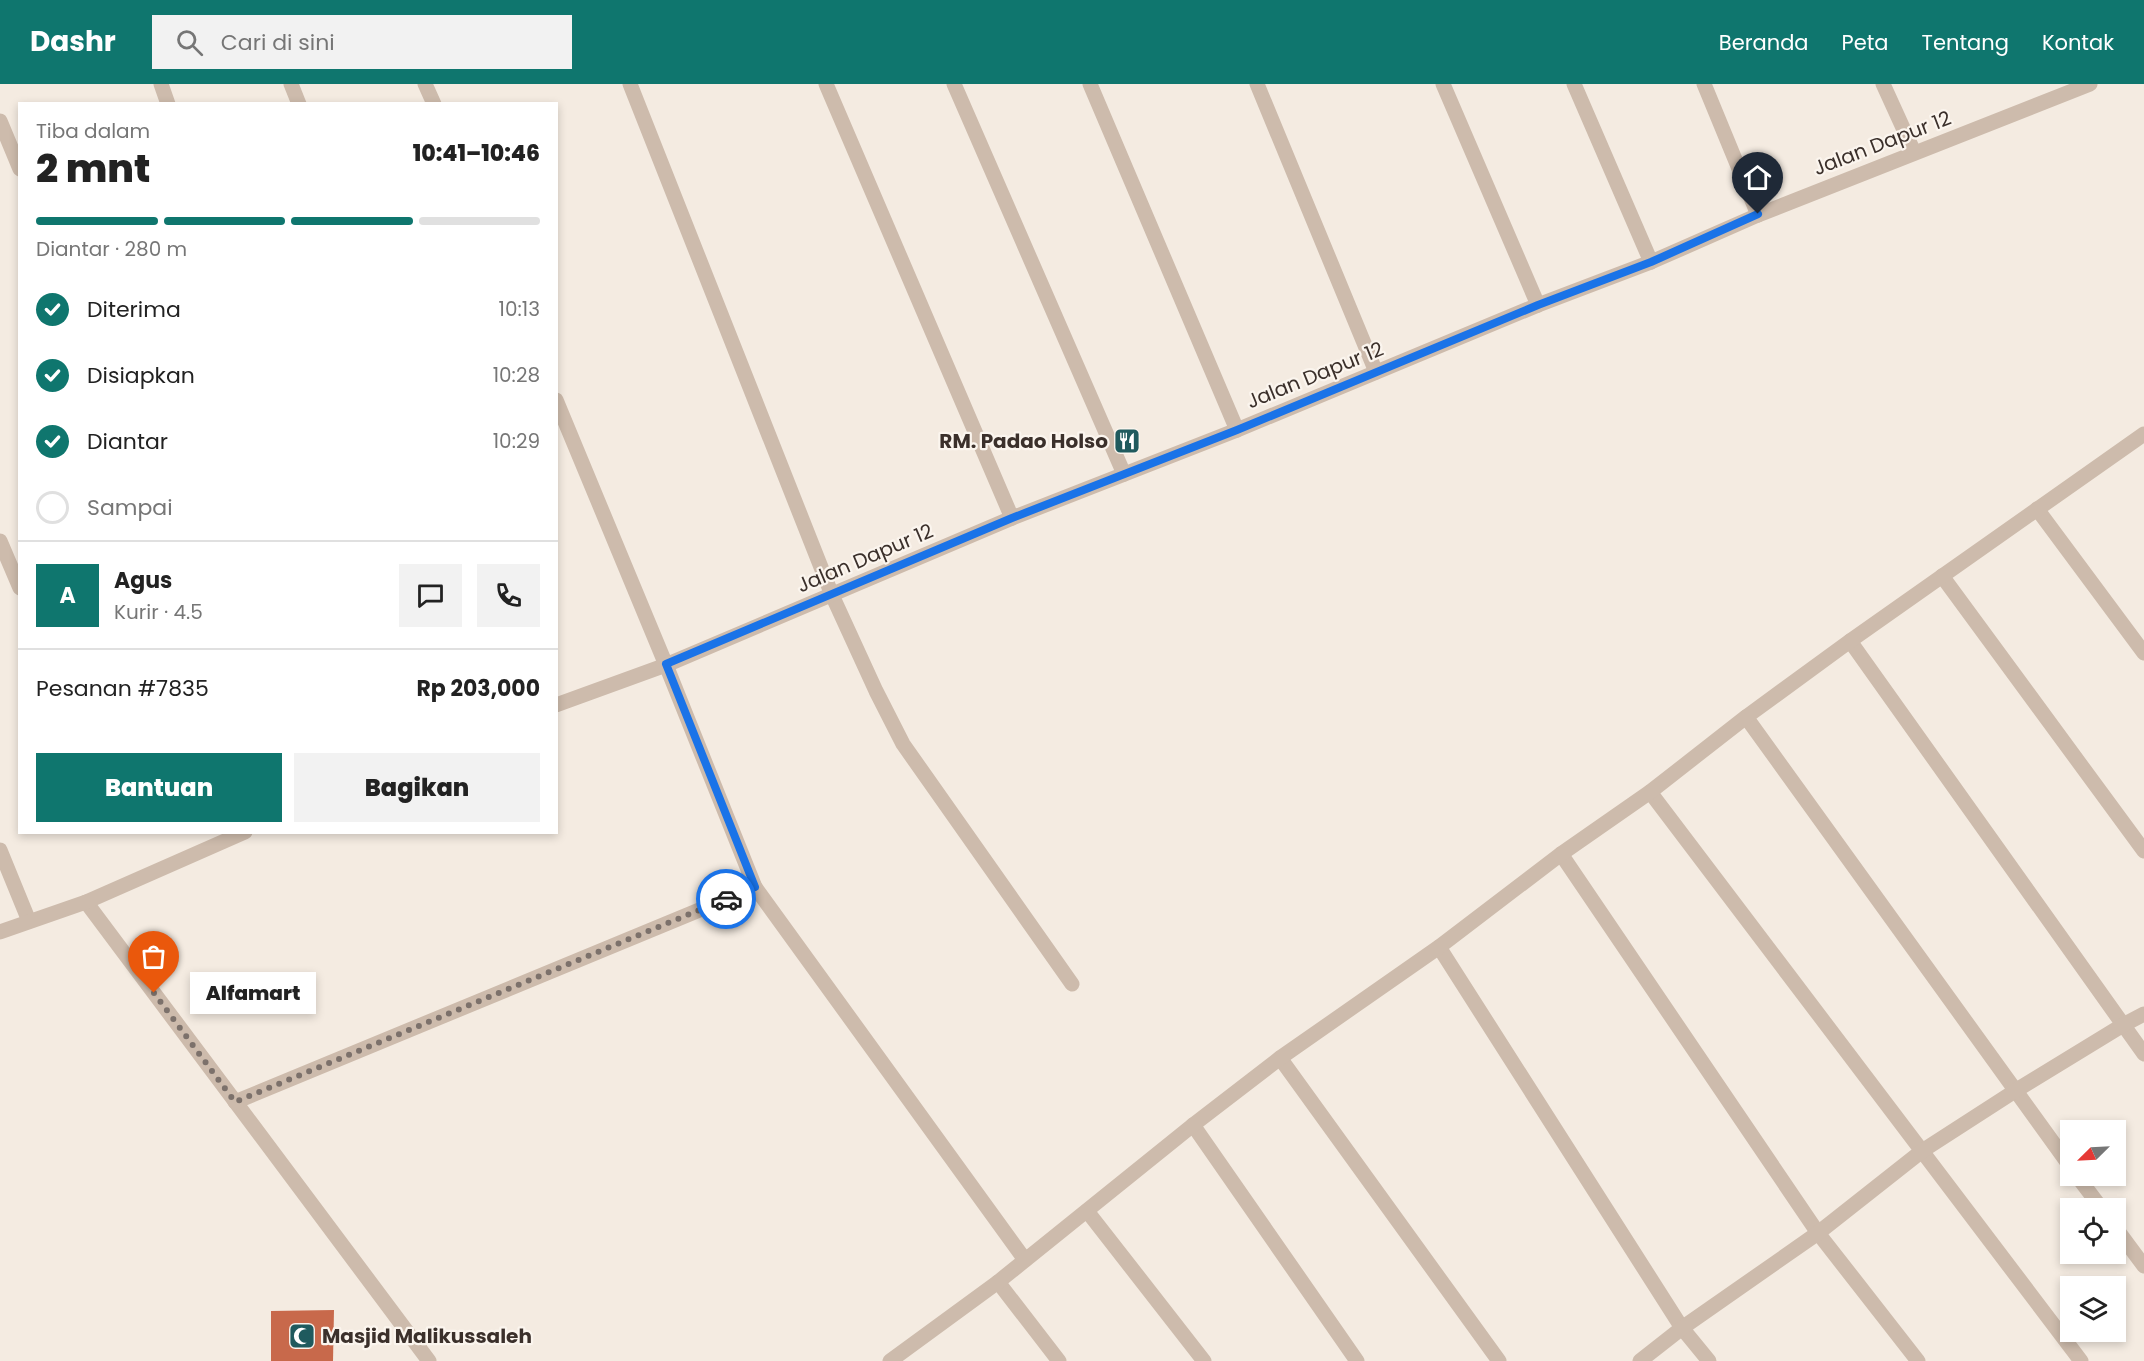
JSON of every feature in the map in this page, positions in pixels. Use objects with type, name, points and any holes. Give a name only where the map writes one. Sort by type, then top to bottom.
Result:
[{"type":"street","points":[[161,84],[167,102]]},
{"type":"street","points":[[291,84],[298,102]]},
{"type":"street","points":[[425,84],[433,102]]},
{"type":"street","points":[[630,84],[832,595],[903,744],[1072,984]]},
{"type":"street","points":[[826,84],[1012,518]]},
{"type":"street","points":[[954,84],[1124,474]]},
{"type":"street","points":[[1090,84],[1237,430]]},
{"type":"street","points":[[1257,84],[1377,372]]},
{"type":"street","points":[[1443,84],[1538,305]]},
{"type":"street","points":[[1574,84],[1651,262]]},
{"type":"street","points":[[1704,84],[1758,214]]},
{"type":"street","points":[[1883,84],[1914,152]]},
{"type":"street","name":"Jalan Dapur 12","points":[[558,704],[666,664],[1012,518],[1237,430],[1538,305],[1651,262],[1758,214],[1914,152],[2060,90],[2090,84]]},
{"type":"street","points":[[0,121],[18,164]]},
{"type":"street","points":[[558,405],[666,664],[755,887],[1024,1260]]},
{"type":"street","points":[[890,1361],[910,1355],[1024,1260],[1281,1058],[1439,946],[1560,854],[1650,792],[1746,717],[1850,641],[2037,509],[2142,439]]},
{"type":"street","points":[[2037,509],[2144,653]]},
{"type":"street","points":[[0,541],[18,583]]},
{"type":"street","points":[[1942,576],[2144,851]]},
{"type":"street","points":[[1850,641],[2144,1054]]},
{"type":"street","points":[[1746,717],[2060,1152]]},
{"type":"street","points":[[1650,792],[2081,1361]]},
{"type":"street","points":[[0,932],[86,902],[240,834]]},
{"type":"street","points":[[0,850],[29,921]]},
{"type":"street","points":[[1560,854],[1818,1233],[1918,1361]]},
{"type":"street","points":[[235,1102],[755,887]]},
{"type":"street","points":[[86,902],[429,1361]]},
{"type":"street","points":[[1439,946],[1682,1328],[1710,1361]]},
{"type":"street","points":[[1640,1361],[1682,1328],[1818,1233],[1922,1151],[2015,1091],[2144,1014]]},
{"type":"street","points":[[1281,1058],[1500,1361]]},
{"type":"street","points":[[1193,1125],[1357,1361]]},
{"type":"street","points":[[2085,1186],[2094,1198]]},
{"type":"street","points":[[1087,1211],[1204,1361]]},
{"type":"street","points":[[2126,1242],[2144,1266]]},
{"type":"street","points":[[998,1282],[1059,1361]]},
{"type":"building","name":"Masjid Malikussaleh","points":[[334,1310],[333,1361],[271,1361],[271,1311]]},
{"type":"way so far","points":[[154,993],[235,1102],[726,899]]},
{"type":"place","name":"RM. Padao Holso","points":[[1127,441]]},
{"type":"place","name":"Alfamart","points":[[154,993]]},
{"type":"place","name":"Masjid Malikussaleh","points":[[302,1336]]},
{"type":"route","points":[[726,899],[755,887],[666,664],[1012,518],[1237,430],[1538,305],[1651,262],[1758,214]]}]
